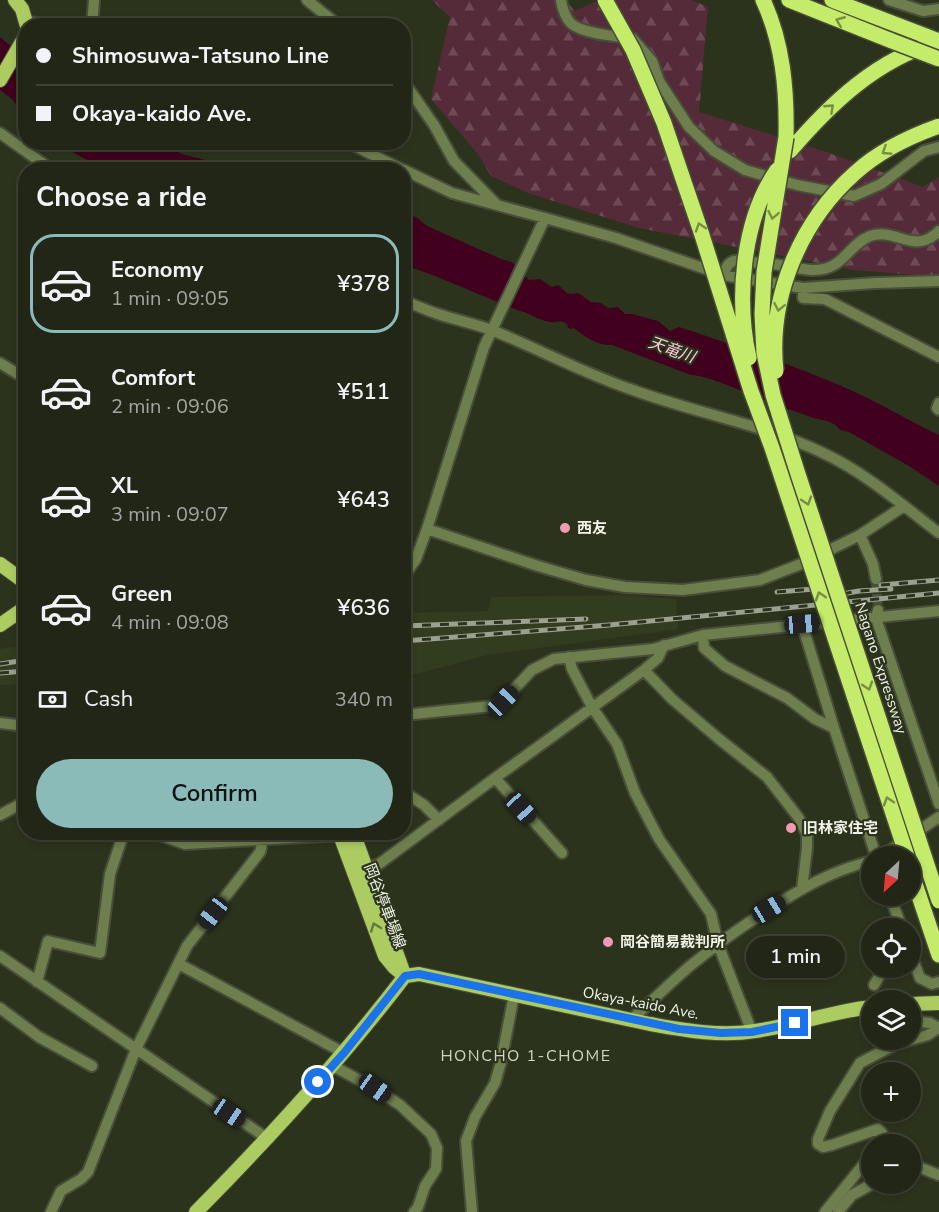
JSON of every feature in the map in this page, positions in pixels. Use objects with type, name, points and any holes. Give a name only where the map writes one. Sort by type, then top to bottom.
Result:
[{"type":"highway","points":[[605,0],[633,50],[664,123],[903,846]]},
{"type":"highway","points":[[762,0],[782,60],[788,144],[764,273],[762,314],[764,353],[773,395],[789,445]]},
{"type":"highway","points":[[789,0],[939,59]]},
{"type":"highway","points":[[832,0],[939,41]]},
{"type":"highway","points":[[772,448],[747,346],[742,296],[748,245],[762,199],[788,144],[850,90],[875,72],[902,56],[939,41]]},
{"type":"highway","points":[[789,445],[779,395],[775,336],[782,293],[799,248],[823,209],[855,173],[897,144],[939,126]]},
{"type":"highway","name":"Nagano Expressway","points":[[789,445],[939,901]]},
{"type":"highway","points":[[921,901],[939,955]]},
{"type":"main road","points":[[15,0],[22,9],[24,18]]},
{"type":"main road","points":[[0,80],[18,43]]},
{"type":"main road","points":[[0,564],[18,577]]},
{"type":"main road","points":[[0,625],[18,613]]},
{"type":"main road","name":"岡谷停車場線","points":[[347,840],[385,956],[405,976]]},
{"type":"main road","name":"岡谷停車場線","points":[[349,840],[367,869],[405,976]]},
{"type":"main road","name":"Okaya-kaido Ave.","points":[[405,976],[419,974],[679,1029],[721,1033],[752,1032],[776,1028],[861,1008]]},
{"type":"main road","points":[[196,1212],[268,1139],[333,1066],[405,976]]},
{"type":"main road","points":[[921,1004],[939,1004]]},
{"type":"street","points":[[93,18],[94,0]]},
{"type":"street","points":[[307,0],[329,18]]},
{"type":"street","points":[[561,0],[562,8],[572,24],[590,32],[633,39],[652,61],[659,81],[689,127],[714,151],[745,170],[796,185],[854,196],[881,184],[924,151],[939,147]]},
{"type":"street","points":[[889,0],[923,10],[939,9]]},
{"type":"street","points":[[411,92],[434,125],[454,160],[497,206]]},
{"type":"street","points":[[0,133],[18,146]]},
{"type":"street","points":[[24,150],[41,162]]},
{"type":"street","points":[[363,150],[387,162]]},
{"type":"street","points":[[411,174],[452,193],[616,238],[723,275],[803,288],[939,281]]},
{"type":"street","points":[[411,566],[427,529],[484,347],[545,218]]},
{"type":"street","points":[[723,275],[727,266],[734,261],[778,264],[811,271],[826,269],[838,263],[871,236],[885,235],[919,242],[931,238],[939,231]]},
{"type":"street","points":[[803,288],[803,298],[825,299],[939,357]]},
{"type":"street","points":[[411,304],[435,313],[495,326],[592,375],[634,391],[799,442],[847,465],[939,533]]},
{"type":"street","points":[[0,363],[18,374]]},
{"type":"street","points":[[939,403],[937,408],[939,410]]},
{"type":"street","points":[[427,529],[586,580],[625,587],[683,590],[760,580],[801,564],[860,535],[904,506]]},
{"type":"street","points":[[860,535],[873,564],[876,579]]},
{"type":"street","points":[[411,714],[492,706],[503,701],[532,670],[554,659],[653,649],[702,635],[877,614],[939,611]]},
{"type":"street","points":[[877,614],[939,804]]},
{"type":"street","points":[[802,624],[873,846]]},
{"type":"street","points":[[702,635],[704,648],[724,666],[787,698],[815,719],[834,729]]},
{"type":"street","points":[[367,869],[379,864],[644,670],[658,658],[664,645]]},
{"type":"street","points":[[569,657],[572,669],[591,707],[617,744],[635,793],[659,839],[711,914],[718,944],[752,1032]]},
{"type":"street","points":[[644,670],[680,706],[768,777],[798,817],[807,834],[802,889]]},
{"type":"street","points":[[0,723],[18,725]]},
{"type":"street","points":[[495,778],[562,853]]},
{"type":"street","points":[[411,797],[439,820]]},
{"type":"street","points":[[0,815],[18,805]]},
{"type":"street","points":[[897,846],[939,817]]},
{"type":"street","points":[[37,982],[48,941],[100,953],[110,874],[121,840]]},
{"type":"street","points":[[51,1212],[61,1191],[88,1172],[135,1049],[187,946],[260,852],[262,840],[185,844],[174,840]]},
{"type":"street","points":[[632,1019],[688,968],[769,909],[833,873],[861,864]]},
{"type":"street","points":[[0,956],[268,1139]]},
{"type":"street","points":[[179,964],[344,1053]]},
{"type":"street","points":[[874,985],[878,978]]},
{"type":"street","points":[[920,978],[932,984],[939,982]]},
{"type":"street","points":[[472,1212],[466,1141],[475,1117],[495,1083],[514,995]]},
{"type":"street","points":[[0,1008],[39,1037],[92,1066]]},
{"type":"street","points":[[861,1135],[823,1147],[818,1144],[830,1111],[860,1063],[896,1044],[928,1035],[938,1028],[930,1023],[921,1022]]},
{"type":"street","points":[[333,1066],[400,1105],[431,1134],[436,1149],[436,1169],[425,1186],[414,1212]]},
{"type":"street","points":[[864,1134],[878,1129],[882,1134]]},
{"type":"street","points":[[825,1212],[861,1168]]},
{"type":"street","points":[[921,1168],[939,1174]]},
{"type":"street","points":[[838,1212],[852,1195],[861,1190]]},
{"type":"shaded area","points":[[620,595],[676,599],[678,629],[487,655],[417,674],[411,674],[411,613],[488,611],[491,597]]},
{"type":"shaded area","points":[[18,646],[18,684],[0,685],[0,649]]},
{"type":"green space","points":[[432,0],[565,0],[575,11],[599,0],[691,0],[708,7],[699,112],[829,153],[923,187],[939,177],[939,277],[855,270],[639,228],[528,193],[491,176],[478,154],[431,99],[450,17]]},
{"type":"water","points":[[0,37],[18,52],[18,107],[12,99],[0,90]]},
{"type":"water","points":[[70,150],[176,150],[181,154],[213,162],[91,162]]},
{"type":"water","name":"天竜川","points":[[411,216],[427,226],[512,262],[529,280],[540,279],[552,287],[558,285],[568,293],[578,293],[591,302],[601,303],[608,308],[618,307],[625,314],[658,321],[670,331],[679,327],[769,358],[878,403],[939,435],[939,486],[909,466],[849,432],[840,430],[830,422],[780,406],[717,381],[691,375],[612,345],[597,342],[574,328],[568,328],[567,324],[560,321],[541,320],[411,267]]},
{"type":"tunnel","points":[[876,579],[878,610]]},
{"type":"railway","points":[[881,585],[939,580]]},
{"type":"railway","points":[[777,592],[839,587]]},
{"type":"railway","points":[[825,597],[859,591],[891,589]]},
{"type":"railway","points":[[411,640],[609,625],[939,593]]},
{"type":"railway","points":[[411,626],[586,619]]},
{"type":"railway","points":[[0,664],[18,661]]},
{"type":"railway","points":[[0,673],[18,672]]},
{"type":"place","name":"西友","points":[[565,528]]},
{"type":"place","name":"旧林家住宅","points":[[791,828]]},
{"type":"place","name":"岡谷簡易裁判所","points":[[608,942]]},
{"type":"district","name":"HONCHO 1-CHOME","points":[[526,1055]]},
{"type":"route","points":[[318,1082],[405,976],[419,974],[679,1029],[721,1033],[752,1032],[795,1023]]}]
